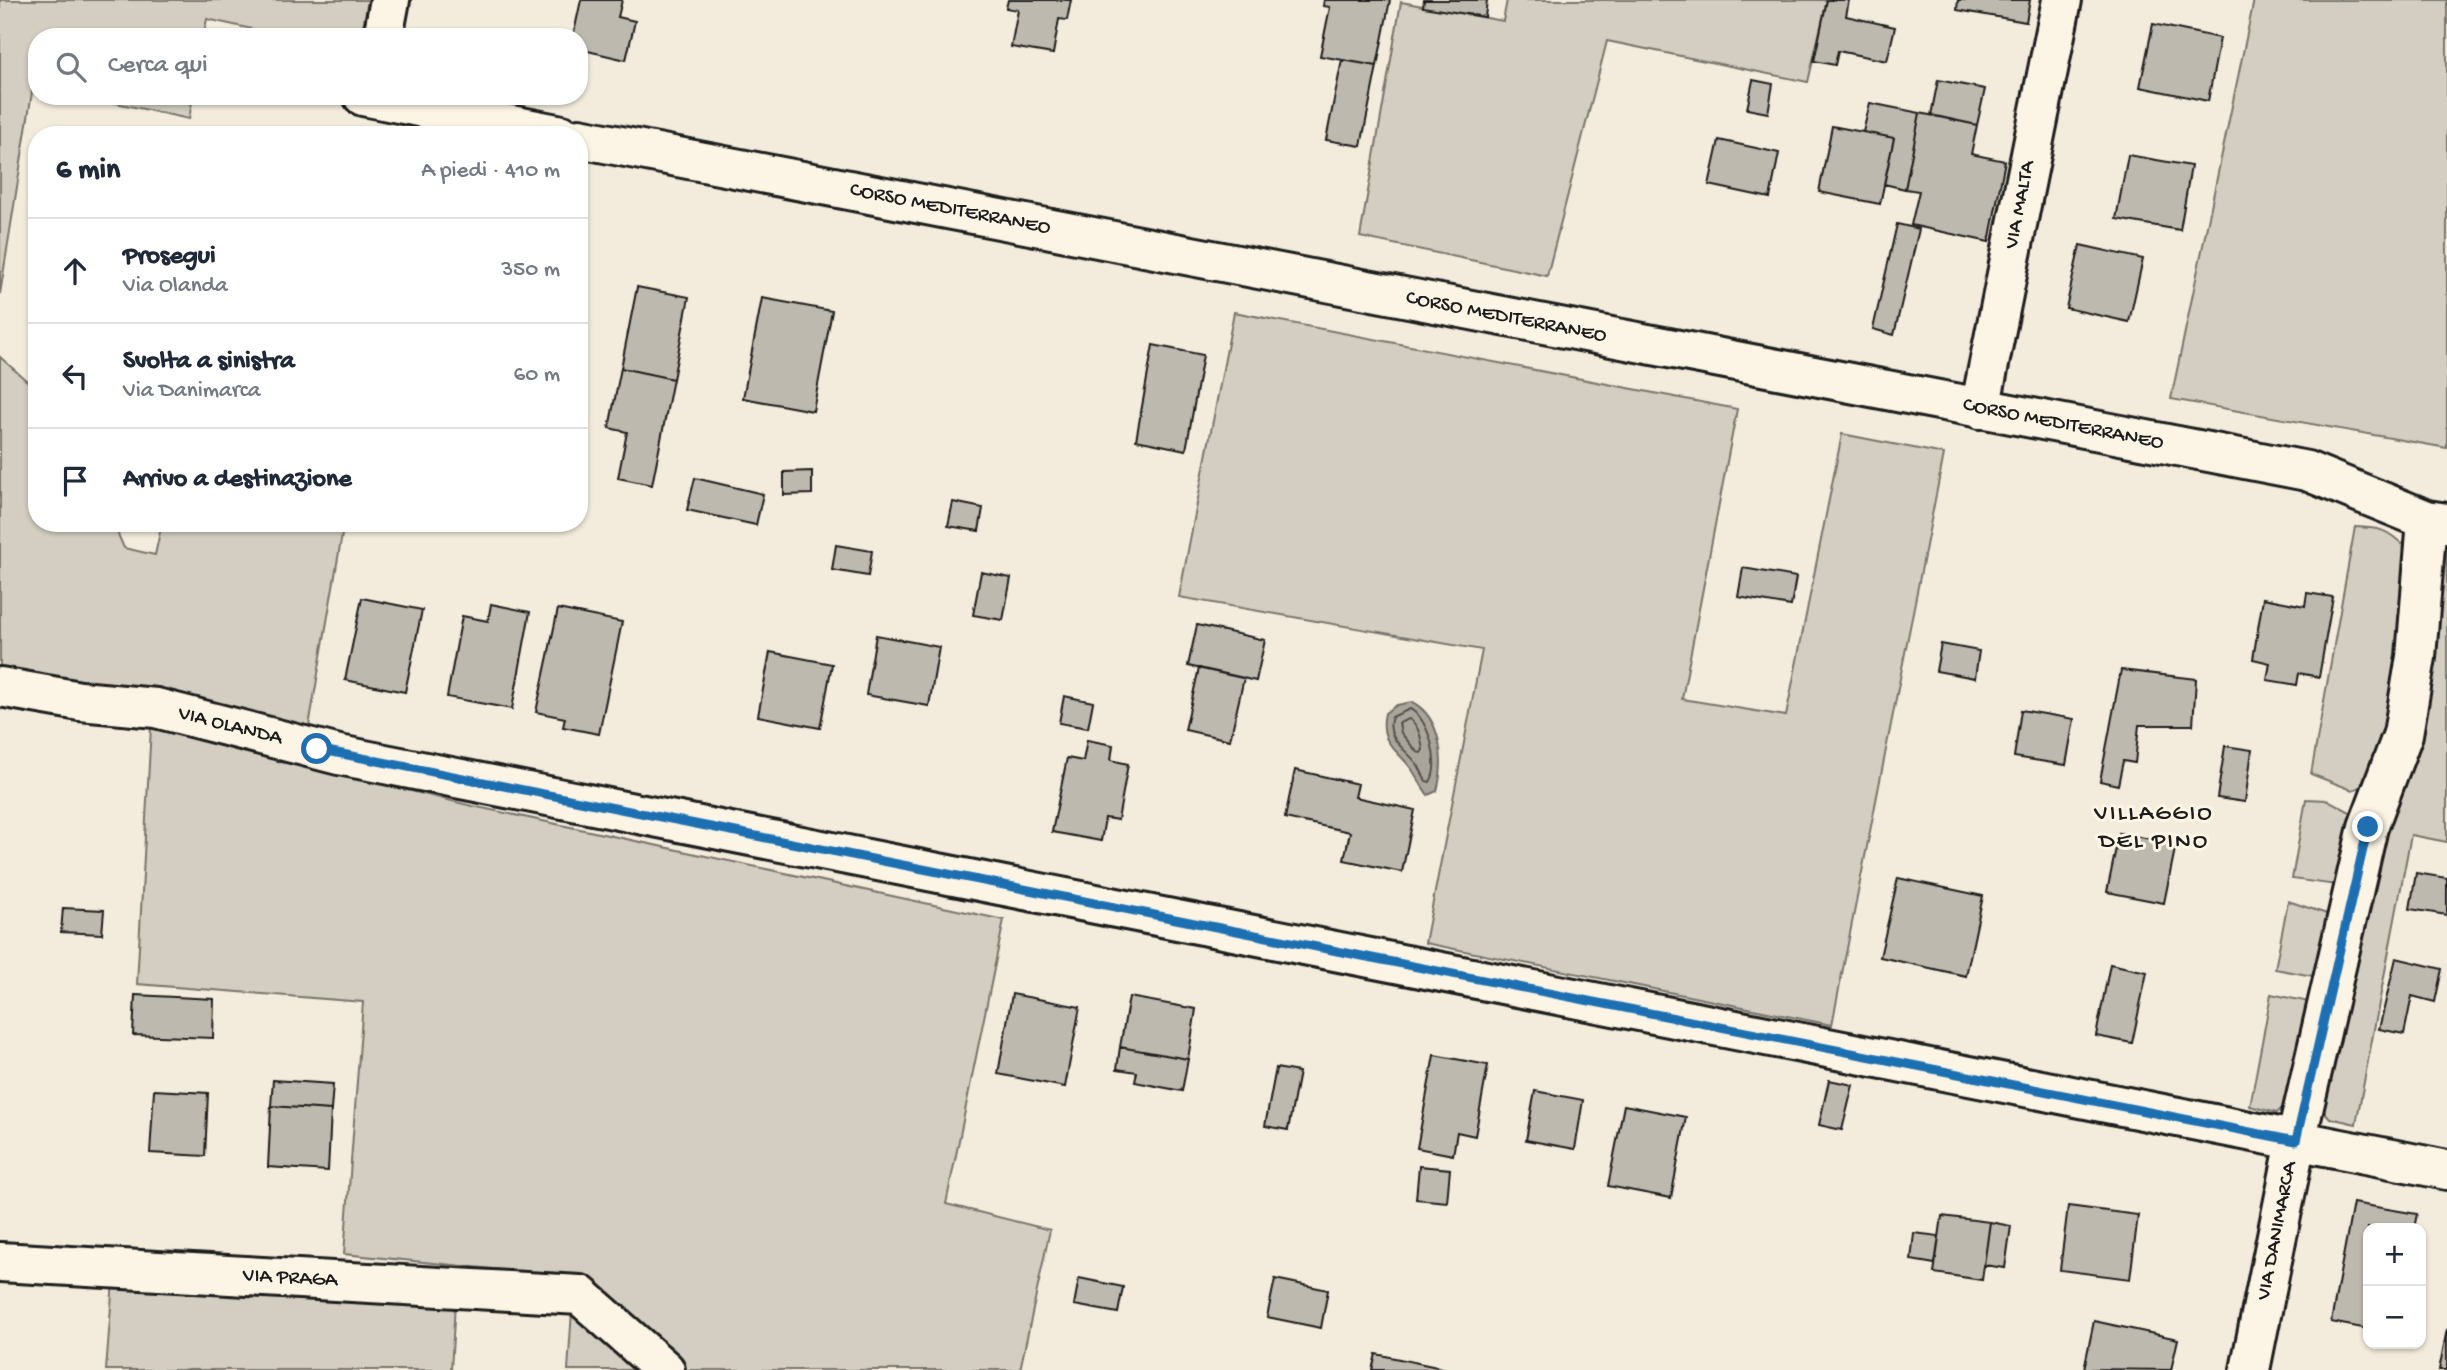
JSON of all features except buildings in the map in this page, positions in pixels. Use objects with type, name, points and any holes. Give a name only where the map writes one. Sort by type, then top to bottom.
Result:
[{"type":"street","points":[[385,28],[390,0]]},
{"type":"street","name":"VIA MALTA","points":[[1980,410],[2062,0]]},
{"type":"street","points":[[409,105],[516,126]]},
{"type":"street","name":"CORSO MEDITERRANEO","points":[[588,140],[2306,471],[2437,522]]},
{"type":"street","name":"VIA DANIMARCA","points":[[2250,1370],[2296,1141],[2368,827],[2403,734],[2437,522]]},
{"type":"street","name":"VIA OLANDA","points":[[0,687],[80,701],[156,708],[353,758],[2447,1170]]},
{"type":"street","name":"VIA PRAGA","points":[[0,1262],[580,1295],[665,1370]]},
{"type":"shaded area","points":[[0,0],[368,0],[363,28],[248,28],[207,19],[205,28],[28,28],[30,105],[0,294]]},
{"type":"shaded area","points":[[1507,0],[1827,0],[1808,82],[1607,41],[1547,276],[1360,237],[1401,2],[1503,21]]},
{"type":"shaded area","points":[[2254,0],[2447,0],[2447,448],[2171,399]]},
{"type":"shaded area","points":[[125,105],[191,105],[189,119]]},
{"type":"shaded area","points":[[1234,312],[1737,409],[1682,699],[1786,716],[1842,434],[1944,454],[1832,1025],[1425,943],[1482,650],[1179,597]]},
{"type":"shaded area","points":[[0,357],[28,382],[28,532],[117,532],[124,548],[155,555],[160,532],[342,532],[309,726],[0,669]]},
{"type":"shaded area","points":[[2355,527],[2383,531],[2405,547],[2408,614],[2396,711],[2364,786],[2352,790],[2311,774]]},
{"type":"shaded area","points":[[2441,544],[2447,545],[2447,842],[2411,835],[2356,1124],[2330,1118],[2321,1108],[2358,947],[2419,714]]},
{"type":"shaded area","points":[[151,727],[468,805],[1004,920],[946,1204],[1050,1230],[1020,1370],[680,1370],[573,1277],[344,1254],[363,1002],[137,984]]},
{"type":"shaded area","points":[[2306,799],[2328,800],[2352,813],[2336,885],[2292,879]]},
{"type":"shaded area","points":[[2288,901],[2327,914],[2313,976],[2275,969]]},
{"type":"shaded area","points":[[2271,994],[2309,1002],[2287,1103],[2277,1113],[2250,1106]]},
{"type":"shaded area","points":[[113,1281],[455,1303],[451,1370],[106,1370]]},
{"type":"shaded area","points":[[572,1311],[646,1370],[568,1370]]},
{"type":"water","points":[[1412,702],[1430,718],[1439,741],[1441,767],[1437,791],[1428,795],[1384,732],[1385,713],[1397,705]]},
{"type":"district","name":"VILLAGGIO DEL PINO","points":[[2154,828]]},
{"type":"route","points":[[317,749],[2296,1141],[2368,827]]}]
